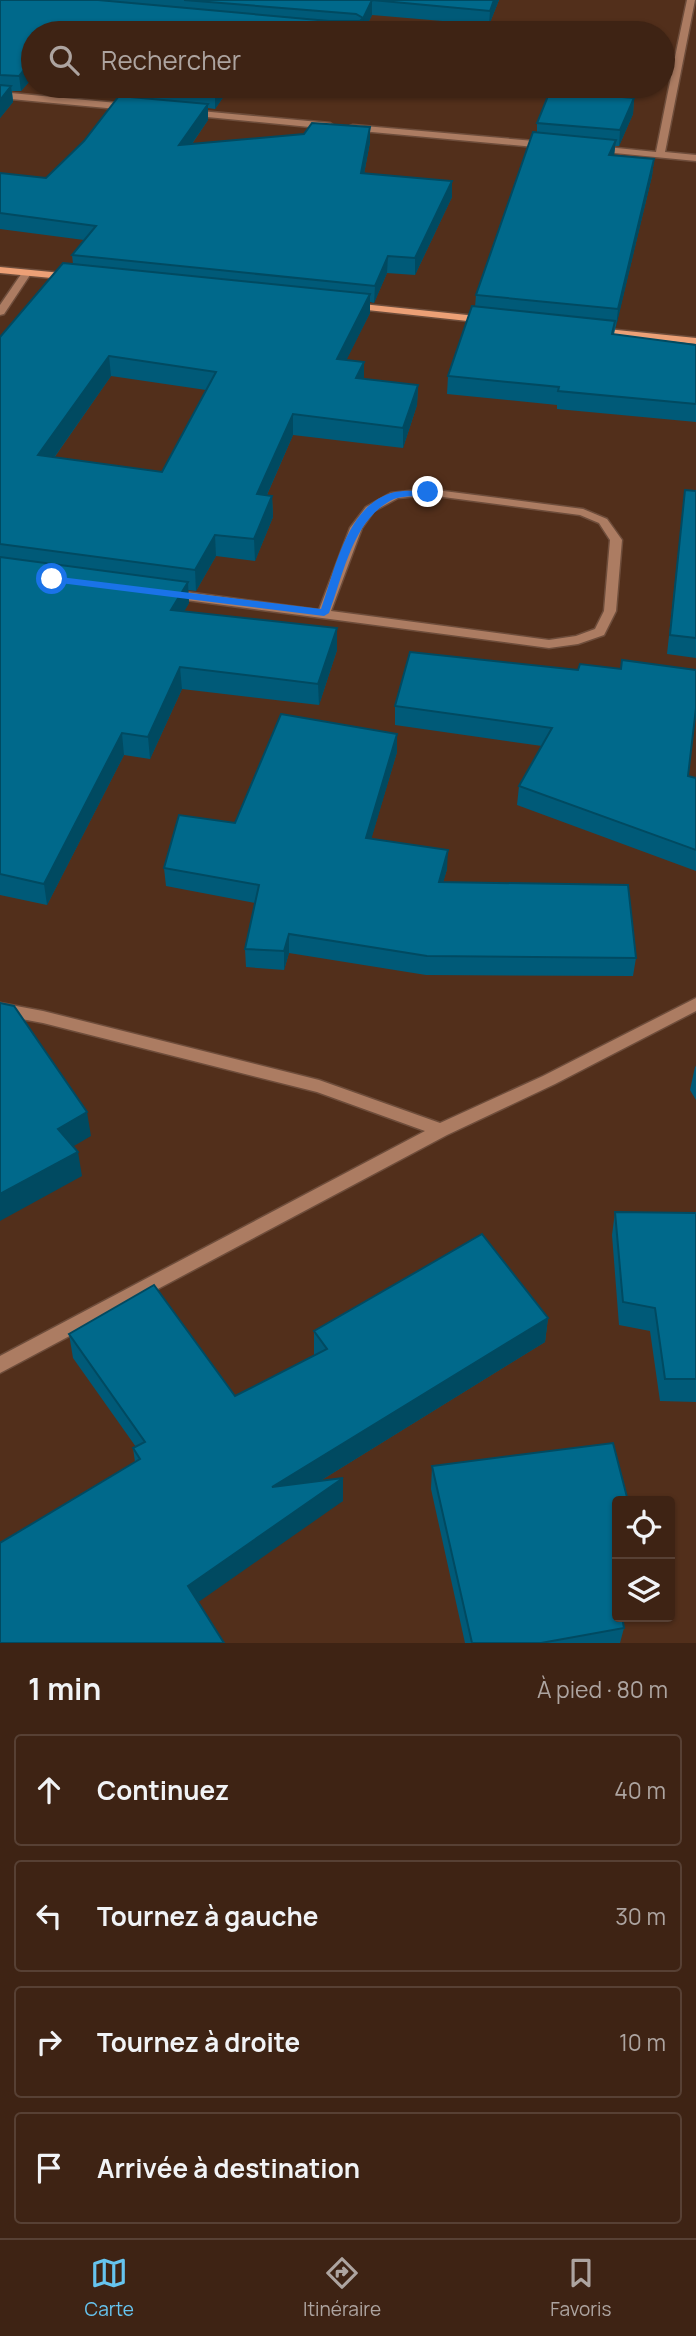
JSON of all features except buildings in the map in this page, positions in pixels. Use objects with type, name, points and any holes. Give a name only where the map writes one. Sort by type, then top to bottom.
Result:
[{"type":"street","points":[[675,84],[691,0]]},
{"type":"street","points":[[675,59],[680,60]]},
{"type":"street","points":[[0,95],[21,97]]},
{"type":"street","points":[[32,98],[139,108]]},
{"type":"street","points":[[660,154],[672,98]]},
{"type":"street","points":[[180,112],[560,146]]},
{"type":"street","points":[[586,148],[696,158]]},
{"type":"street","points":[[0,270],[82,278]]},
{"type":"street","points":[[0,312],[27,272]]},
{"type":"street","points":[[341,305],[491,320]]},
{"type":"street","points":[[587,330],[696,341]]},
{"type":"street","points":[[161,592],[549,644],[578,640],[600,632],[610,611],[616,540],[603,521],[583,512],[428,492],[395,495],[370,509],[356,528],[324,613]]},
{"type":"street","points":[[0,1365],[441,1130],[549,1080],[696,1004]]},
{"type":"street","points":[[0,1009],[43,1017],[319,1086],[441,1130]]},
{"type":"route","points":[[52,579],[324,613],[356,528],[370,509],[395,495],[428,492]]}]
